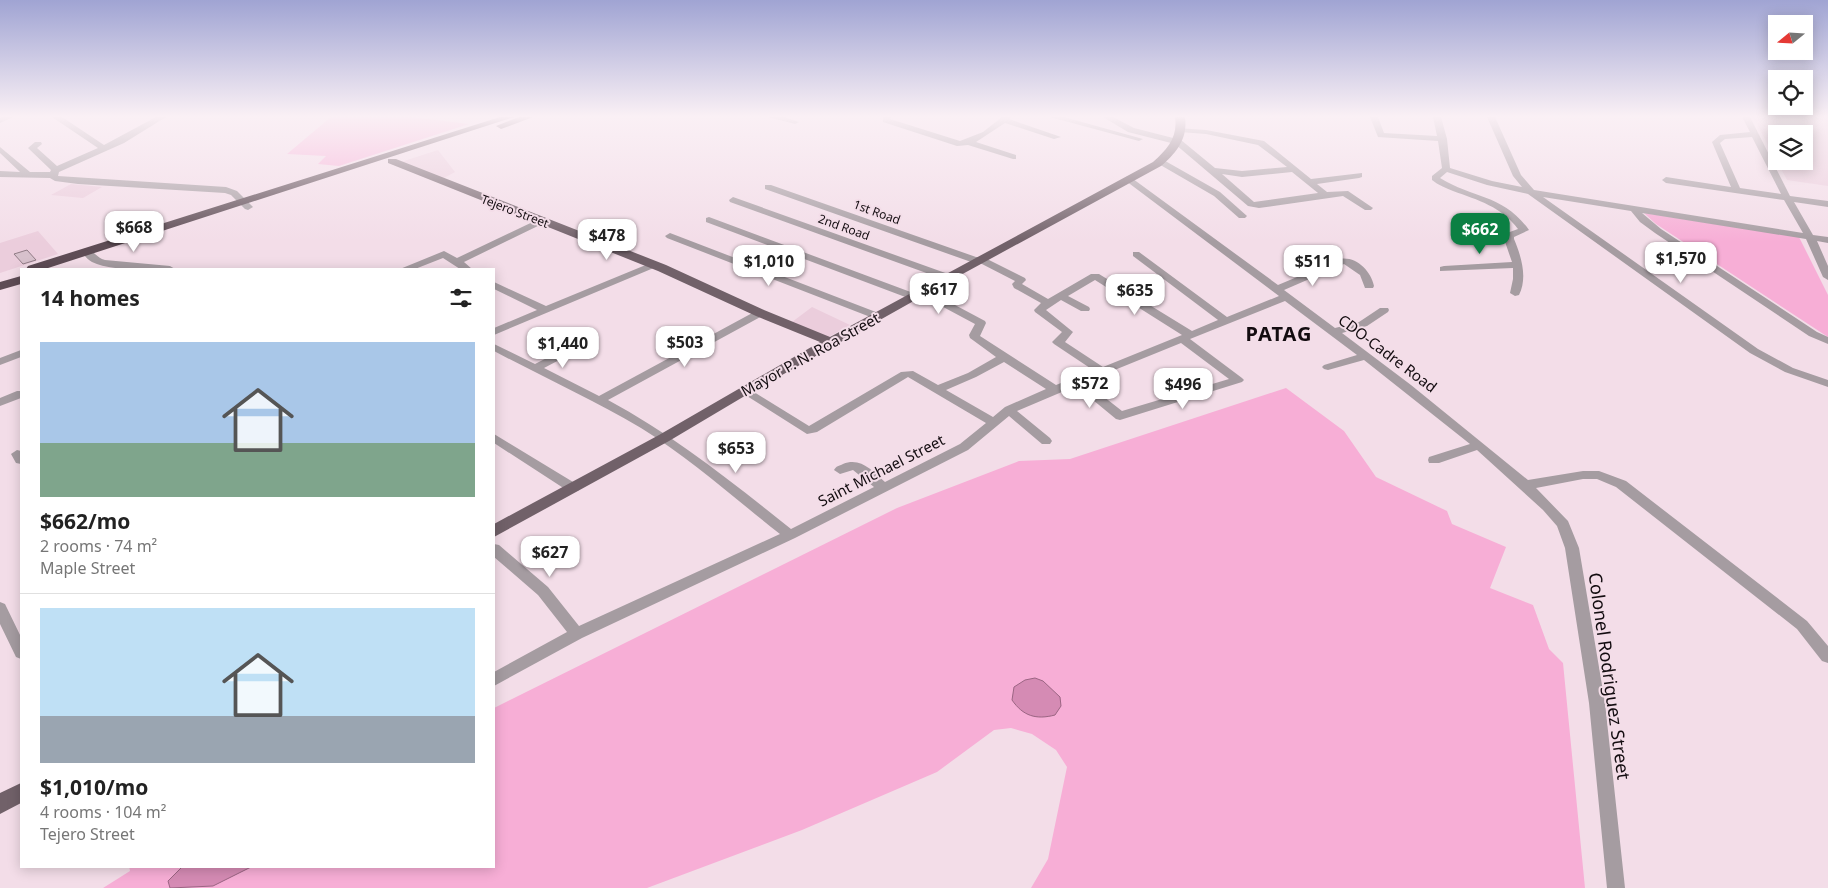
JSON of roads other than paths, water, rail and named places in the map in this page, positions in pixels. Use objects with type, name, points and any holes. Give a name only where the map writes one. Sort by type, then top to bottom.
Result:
[{"type":"highway","points":[[36,268],[88,254],[389,158]]},
{"type":"highway","points":[[245,204],[399,158]]},
{"type":"highway","points":[[56,268],[88,254]]},
{"type":"highway","points":[[0,279],[20,272]]},
{"type":"highway","points":[[0,286],[20,280]]},
{"type":"main road","name":"Mayor P. N. Roa Street","points":[[495,530],[664,438],[916,294],[1129,179],[1163,158]]},
{"type":"main road","name":"Tejero Street","points":[[392,161],[653,265],[760,313],[831,342]]},
{"type":"main road","points":[[0,804],[20,793]]},
{"type":"street","points":[[41,158],[54,173],[53,178],[226,190],[234,193],[245,204]]},
{"type":"street","points":[[0,174],[28,175],[54,173],[84,158]]},
{"type":"street","points":[[1195,158],[1211,170],[1246,202],[1254,205],[1344,193],[1368,208]]},
{"type":"street","points":[[1279,158],[1326,195]]},
{"type":"street","points":[[1446,158],[1446,169]]},
{"type":"street","points":[[1510,158],[1517,176],[1531,192],[1754,351],[1789,370],[1828,384]]},
{"type":"street","points":[[1723,158],[1737,191]]},
{"type":"street","points":[[1768,158],[1827,273]]},
{"type":"street","points":[[4,159],[28,175]]},
{"type":"street","points":[[1160,161],[1217,194],[1242,216]]},
{"type":"street","points":[[1211,170],[1242,174],[1294,169]]},
{"type":"street","points":[[1446,169],[1490,183],[1531,192],[1828,240]]},
{"type":"street","points":[[1446,169],[1435,178],[1438,181],[1478,196],[1502,208],[1510,213],[1522,227],[1523,232],[1510,235],[1509,239],[1517,265],[1518,283],[1515,293]]},
{"type":"street","points":[[1310,182],[1360,175]]},
{"type":"street","name":"CDO-Cadre Road","points":[[1129,179],[1366,356],[1479,445],[1527,486]]},
{"type":"street","points":[[1666,180],[1828,204]]},
{"type":"street","name":"1st Road","points":[[768,187],[978,260],[1020,280],[1017,284],[1018,286],[1048,303]]},
{"type":"street","name":"2nd Road","points":[[733,200],[947,277]]},
{"type":"street","points":[[1634,209],[1658,231],[1813,334],[1828,341]]},
{"type":"street","points":[[709,220],[916,294],[981,323],[974,335],[1055,390]]},
{"type":"street","points":[[457,262],[541,221]]},
{"type":"street","points":[[670,236],[877,316]]},
{"type":"street","points":[[88,254],[94,260],[160,268]]},
{"type":"street","points":[[407,268],[441,254],[446,254],[466,268]]},
{"type":"street","points":[[1136,254],[1225,320]]},
{"type":"street","name":"Saint Michael Street","points":[[495,679],[577,634],[790,535],[964,447],[1009,410],[1225,320],[1343,261],[1350,263],[1365,273],[1370,286]]},
{"type":"street","points":[[495,332],[653,265]]},
{"type":"street","points":[[1444,269],[1517,265]]},
{"type":"street","points":[[1077,381],[1120,416],[1238,380],[1185,336],[1095,276],[1039,310],[1068,332],[1058,342],[1102,371]]},
{"type":"street","points":[[495,285],[546,310]]},
{"type":"street","points":[[1061,296],[1085,309]]},
{"type":"street","points":[[1334,332],[1363,324],[1384,310]]},
{"type":"street","points":[[598,401],[760,313]]},
{"type":"street","points":[[534,369],[580,345]]},
{"type":"street","points":[[495,349],[598,401],[664,438],[722,480],[790,535]]},
{"type":"street","points":[[0,362],[20,352]]},
{"type":"street","points":[[1328,367],[1366,356]]},
{"type":"street","points":[[938,389],[972,375],[1004,357]]},
{"type":"street","points":[[745,391],[807,430],[813,429],[905,374],[912,374],[995,423]]},
{"type":"street","points":[[0,402],[20,394]]},
{"type":"street","points":[[1009,410],[1046,441]]},
{"type":"street","points":[[495,439],[573,488]]},
{"type":"street","points":[[1434,460],[1479,445]]},
{"type":"street","points":[[840,470],[853,465],[857,466],[883,488]]},
{"type":"street","points":[[1527,486],[1583,475],[1599,475],[1621,484],[1802,626],[1828,657]]},
{"type":"street","name":"Colonel Rodriguez Street","points":[[1527,486],[1563,524],[1572,548],[1596,703],[1616,888]]},
{"type":"street","points":[[495,550],[543,591],[577,634]]},
{"type":"street","points":[[0,608],[20,651]]},
{"type":"district","name":"PATAG","points":[[1279,333]]}]
